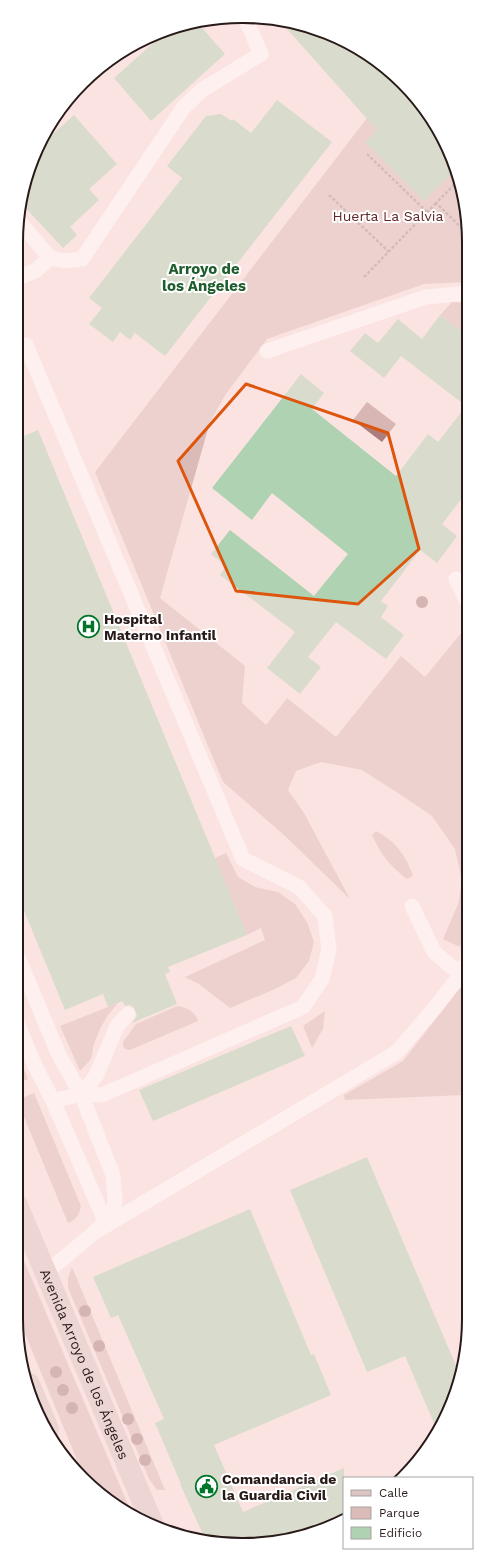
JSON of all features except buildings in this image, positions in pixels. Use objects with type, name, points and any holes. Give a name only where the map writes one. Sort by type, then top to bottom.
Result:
[{"type":"main road","name":"Avenida Arroyo de los Ángeles","points":[[23,1219],[47,1272],[150,1517]]},
{"type":"lane","points":[[23,226],[50,258],[65,261],[82,259],[184,107],[202,90],[261,54],[247,23]]},
{"type":"lane","points":[[23,276],[35,271],[50,258]]},
{"type":"lane","points":[[267,351],[426,297],[462,294]]},
{"type":"lane","points":[[23,346],[26,345],[243,859],[299,887],[326,916],[329,950],[322,980],[303,1007],[102,1095],[81,1094],[52,1101]]},
{"type":"lane","points":[[456,580],[462,592]]},
{"type":"lane","points":[[412,906],[434,952],[462,971]]},
{"type":"lane","points":[[23,969],[59,1055],[81,1094],[113,1175],[115,1200],[113,1213],[100,1227],[47,1272]]},
{"type":"lane","points":[[100,1227],[397,1052],[462,974]]},
{"type":"lane","points":[[81,1094],[96,1076],[117,1026],[128,1014]]},
{"type":"lane","points":[[23,1037],[52,1101],[100,1227]]},
{"type":"path","points":[[367,154],[427,212]]},
{"type":"path","points":[[364,277],[454,185]]},
{"type":"path","points":[[329,195],[389,252]]},
{"type":"path","points":[[436,203],[462,228]]},
{"type":"highlighted area","points":[[246,384],[388,433],[419,549],[358,604],[236,591],[178,461]]},
{"type":"green space","name":"Huerta La Salvia","points":[[394,84],[417,109],[433,133],[450,172],[458,200],[462,228],[462,282],[424,284],[267,339],[226,394],[210,422],[160,598],[245,666],[242,703],[266,725],[287,698],[336,737],[401,656],[425,677],[462,632],[462,881],[455,849],[432,816],[362,770],[321,762],[296,771],[288,790],[304,813],[350,899],[284,835],[223,782],[95,472],[367,118],[362,113]]},
{"type":"green space","points":[[452,302],[462,303],[462,331],[440,315]]},
{"type":"green space","points":[[376,831],[389,839],[399,849],[413,876],[407,879],[386,860],[372,835]]},
{"type":"green space","points":[[226,853],[238,877],[255,887],[278,892],[295,904],[307,922],[314,942],[309,961],[296,978],[273,990],[230,1008],[199,984],[185,977],[265,940],[261,928],[247,935],[215,858]]},
{"type":"green space","points":[[462,881],[462,942],[460,947],[443,939],[458,904]]},
{"type":"green space","points":[[460,988],[462,990],[462,1095],[345,1100],[344,1095],[403,1061]]},
{"type":"green space","points":[[118,1003],[108,1015],[100,1029],[94,1044],[91,1059],[80,1071],[60,1026]]},
{"type":"green space","points":[[177,1006],[190,1010],[198,1021],[130,1050],[125,1049],[123,1042],[136,1024]]},
{"type":"green space","points":[[325,1011],[323,1029],[312,1048],[303,1026]]},
{"type":"green space","points":[[23,1067],[28,1079],[23,1081]]},
{"type":"green space","points":[[34,1093],[81,1206],[77,1217],[68,1223],[23,1114],[23,1098]]},
{"type":"green space","points":[[23,1258],[129,1506],[98,1484],[79,1465],[23,1329]]},
{"type":"green space","points":[[72,1267],[165,1490],[157,1490],[149,1479],[68,1288],[68,1278]]},
{"type":"shaded area","points":[[367,402],[396,424],[382,442],[353,420]]},
{"type":"place","name":"Hospital Materno Infantil","points":[[89,627]]},
{"type":"place","name":"Comandancia de la Guardia Civil","points":[[206,1487]]},
{"type":"district","name":"Arroyo de los Ángeles","points":[[204,278]]}]
